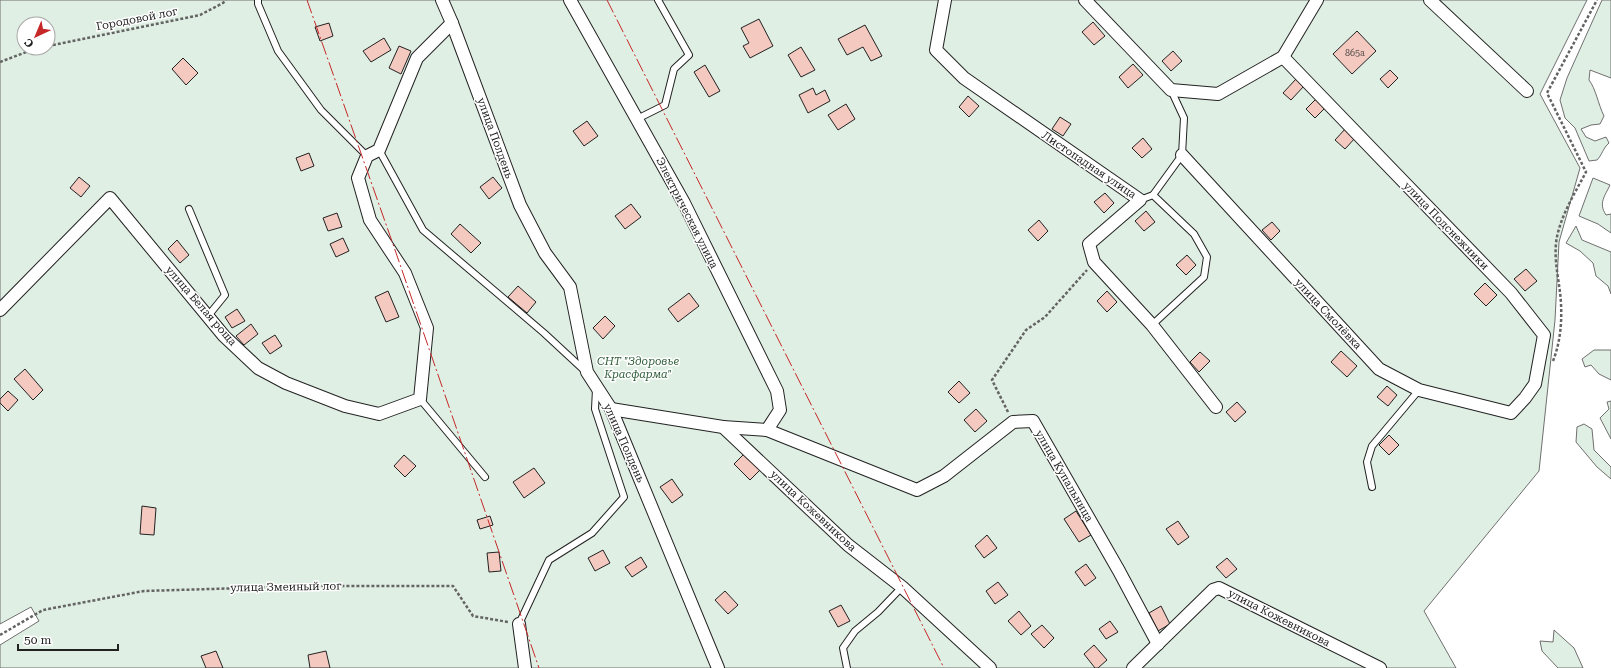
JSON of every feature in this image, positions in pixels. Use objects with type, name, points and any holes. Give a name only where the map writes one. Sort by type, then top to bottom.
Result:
[{"type":"street","name":"улица Полдень","points":[[442,0],[520,205],[545,253],[570,287],[586,372],[596,386]]},
{"type":"street","name":"Электрическая улица","points":[[570,0],[684,203],[777,391],[780,410],[767,430]]},
{"type":"street","name":"Листопадная улица","points":[[945,0],[936,50],[964,78],[1140,200],[1089,244],[1094,262]]},
{"type":"street","points":[[1085,0],[1171,90],[1218,94],[1283,57],[1317,0]]},
{"type":"street","points":[[1430,0],[1527,91]]},
{"type":"street","points":[[420,400],[427,328],[405,273],[370,220],[358,178],[367,156],[379,150],[417,58],[452,23]]},
{"type":"street","name":"улица Подснежники","points":[[1283,57],[1511,294],[1544,335],[1534,384],[1526,398],[1511,413]]},
{"type":"street","name":"улица Смолёвка","points":[[1182,155],[1380,369],[1419,390],[1511,413]]},
{"type":"street","name":"улица Белая роща","points":[[0,310],[110,198],[224,336],[258,368],[286,383],[345,406],[378,414],[420,400]]},
{"type":"street","points":[[1094,262],[1152,325],[1216,407]]},
{"type":"street","points":[[611,409],[723,427],[767,430],[917,490],[944,476],[1013,422]]},
{"type":"street","name":"улица Полдень","points":[[611,409],[718,668]]},
{"type":"street","name":"улица Купальница","points":[[1013,422],[1033,421],[1158,644]]},
{"type":"street","name":"улица Кожевникова","points":[[723,427],[848,545],[902,587],[990,668]]},
{"type":"street","name":"улица Кожевникова","points":[[1133,668],[1213,590],[1219,588],[1380,668]]},
{"type":"street","points":[[519,624],[525,668]]},
{"type":"lane","points":[[258,0],[258,4],[278,51],[321,110],[367,156]]},
{"type":"lane","points":[[637,119],[665,105],[674,70],[689,55],[658,0]]},
{"type":"lane","points":[[1140,200],[1153,195],[1182,155],[1184,118],[1171,90]]},
{"type":"lane","points":[[379,150],[423,230],[544,333],[586,372]]},
{"type":"lane","points":[[1152,325],[1204,277],[1207,257],[1194,234],[1153,195]]},
{"type":"lane","points":[[190,209],[225,295],[208,316]]},
{"type":"lane","points":[[596,386],[611,409]]},
{"type":"lane","points":[[519,624],[549,560],[592,533],[624,497],[595,409],[596,386]]},
{"type":"lane","points":[[1372,487],[1367,462],[1372,446],[1419,390]]},
{"type":"lane","points":[[420,400],[485,477]]},
{"type":"lane","points":[[847,668],[843,648],[855,631],[878,612],[902,587]]},
{"type":"path","name":"Городовой лог","points":[[56,44],[200,15],[226,0]]},
{"type":"path","points":[[1553,362],[1560,343],[1561,304],[1555,267],[1556,241],[1566,209],[1586,172],[1547,93],[1597,0]]},
{"type":"path","points":[[0,62],[16,56]]},
{"type":"path","points":[[1013,422],[992,380],[1026,330],[1045,317],[1094,262]]},
{"type":"path","name":"улица Змеиный лог","points":[[0,635],[43,610],[144,591],[310,586],[453,586],[473,616],[519,624]]},
{"type":"green space","name":"СНТ \"Здоровье Красфарма\"","points":[[0,0],[1587,0],[1540,94],[1580,168],[1559,242],[1555,320],[1539,471],[1424,611],[1456,668],[0,668],[0,645],[39,621],[31,607],[0,624]]},
{"type":"green space","points":[[1602,0],[1611,0],[1611,78],[1590,70],[1589,80],[1604,116],[1600,124],[1591,125],[1581,129],[1586,137],[1595,141],[1606,137],[1609,143],[1597,160],[1589,161],[1575,128],[1565,118],[1560,100],[1567,78]]},
{"type":"green space","points":[[1593,178],[1610,185],[1602,203],[1606,215],[1611,214],[1611,233],[1598,224],[1579,216]]},
{"type":"green space","points":[[1576,226],[1582,240],[1611,252],[1611,294],[1608,286],[1596,276],[1593,263],[1580,251],[1566,243]]},
{"type":"green space","points":[[1594,350],[1611,350],[1611,380],[1599,374],[1591,365],[1585,367],[1582,359]]},
{"type":"green space","points":[[1611,401],[1611,439],[1600,418],[1609,409],[1607,402]]},
{"type":"green space","points":[[1584,424],[1592,429],[1594,450],[1611,467],[1611,479],[1597,467],[1576,442],[1577,427]]},
{"type":"green space","points":[[1554,630],[1574,648],[1583,668],[1558,668],[1542,651],[1540,641],[1553,642]]},
{"type":"building","points":[[759,19],[773,46],[750,58],[743,46],[749,43],[741,28]]},
{"type":"building","points":[[1093,22],[1105,36],[1094,45],[1082,32]]},
{"type":"building","points":[[329,23],[333,36],[320,41],[315,27]]},
{"type":"building","points":[[865,25],[882,56],[871,61],[863,47],[847,55],[838,39]]},
{"type":"building","points":[[1357,31],[1376,51],[1352,74],[1333,54]]},
{"type":"building","points":[[384,38],[391,50],[371,62],[363,51]]},
{"type":"building","points":[[399,46],[411,51],[401,74],[389,68]]},
{"type":"building","points":[[801,47],[815,70],[801,77],[788,55]]},
{"type":"building","points":[[1173,51],[1182,61],[1171,71],[1162,61]]},
{"type":"building","points":[[183,58],[198,73],[186,85],[172,69]]},
{"type":"building","points":[[1133,64],[1143,75],[1128,88],[1119,77]]},
{"type":"building","points":[[705,65],[720,91],[709,97],[694,72]]},
{"type":"building","points":[[1390,70],[1398,78],[1388,88],[1380,79]]},
{"type":"building","points":[[1296,79],[1304,86],[1291,100],[1283,93]]},
{"type":"building","points":[[813,88],[816,95],[825,90],[830,101],[808,113],[799,95]]},
{"type":"building","points":[[968,96],[979,106],[969,117],[959,107]]},
{"type":"building","points":[[1316,99],[1325,108],[1315,118],[1306,109]]},
{"type":"building","points":[[846,104],[855,119],[838,130],[828,115]]},
{"type":"building","points":[[1060,117],[1071,124],[1063,136],[1052,129]]},
{"type":"building","points":[[587,121],[598,136],[584,146],[573,131]]},
{"type":"building","points":[[1346,128],[1356,137],[1345,149],[1335,140]]},
{"type":"building","points":[[1143,138],[1152,149],[1142,158],[1132,148]]},
{"type":"building","points":[[309,153],[314,166],[301,171],[296,158]]},
{"type":"building","points":[[79,177],[90,186],[81,197],[70,188]]},
{"type":"building","points":[[493,177],[502,188],[489,199],[480,187]]},
{"type":"building","points":[[1105,193],[1114,203],[1104,213],[1094,202]]},
{"type":"building","points":[[631,204],[641,217],[625,229],[615,216]]},
{"type":"building","points":[[1146,211],[1155,222],[1144,231],[1135,221]]},
{"type":"building","points":[[337,213],[342,227],[328,231],[323,218]]},
{"type":"building","points":[[1039,220],[1048,231],[1038,241],[1028,230]]},
{"type":"building","points":[[1272,222],[1280,231],[1271,240],[1262,230]]},
{"type":"building","points":[[460,224],[481,243],[471,253],[451,234]]},
{"type":"building","points":[[343,238],[349,251],[336,257],[330,244]]},
{"type":"building","points":[[177,240],[189,255],[180,263],[168,249]]},
{"type":"building","points":[[1187,255],[1196,265],[1186,275],[1176,265]]},
{"type":"building","points":[[1526,269],[1537,281],[1525,291],[1514,279]]},
{"type":"building","points":[[1485,283],[1497,295],[1486,306],[1474,294]]},
{"type":"building","points":[[518,286],[536,302],[527,313],[508,297]]},
{"type":"building","points":[[388,291],[399,317],[386,322],[375,297]]},
{"type":"building","points":[[1107,291],[1117,302],[1107,312],[1097,301]]},
{"type":"building","points":[[689,293],[699,306],[678,322],[668,309]]},
{"type":"building","points":[[237,309],[245,321],[232,328],[225,317]]},
{"type":"building","points":[[605,316],[615,326],[603,339],[593,328]]},
{"type":"building","points":[[251,324],[258,334],[244,345],[236,336]]},
{"type":"building","points":[[275,335],[282,346],[270,354],[262,343]]},
{"type":"building","points":[[1341,351],[1357,366],[1347,377],[1331,362]]},
{"type":"building","points":[[1200,352],[1210,361],[1199,372],[1190,362]]},
{"type":"building","points":[[25,369],[43,390],[33,400],[14,379]]},
{"type":"building","points":[[959,381],[970,393],[959,403],[948,392]]},
{"type":"building","points":[[1387,386],[1397,395],[1388,406],[1377,397]]},
{"type":"building","points":[[8,391],[18,400],[8,411],[0,403],[0,399]]},
{"type":"building","points":[[1237,402],[1246,412],[1235,422],[1226,412]]},
{"type":"building","points":[[976,409],[987,421],[975,432],[964,420]]},
{"type":"building","points":[[1389,435],[1399,445],[1389,455],[1379,445]]},
{"type":"building","points":[[744,454],[760,470],[750,480],[734,464]]},
{"type":"building","points":[[404,455],[416,466],[405,477],[394,466]]},
{"type":"building","points":[[534,468],[545,483],[524,498],[513,482]]},
{"type":"building","points":[[672,479],[683,495],[672,503],[660,487]]},
{"type":"building","points":[[142,506],[156,508],[154,535],[140,534]]},
{"type":"building","points":[[1076,511],[1091,535],[1079,542],[1064,519]]},
{"type":"building","points":[[490,516],[493,525],[480,529],[477,520]]},
{"type":"building","points":[[1178,521],[1189,537],[1178,545],[1166,529]]},
{"type":"building","points":[[987,535],[997,548],[984,558],[975,546]]},
{"type":"building","points":[[603,550],[610,563],[595,571],[588,558]]},
{"type":"building","points":[[499,552],[501,571],[489,572],[487,553]]},
{"type":"building","points":[[641,557],[647,567],[632,577],[625,567]]},
{"type":"building","points":[[1227,558],[1237,569],[1226,578],[1216,567]]},
{"type":"building","points":[[1086,564],[1096,578],[1085,586],[1075,572]]},
{"type":"building","points":[[998,582],[1008,595],[995,604],[986,591]]},
{"type":"building","points":[[725,591],[738,605],[728,614],[715,600]]},
{"type":"building","points":[[841,605],[850,621],[838,627],[829,611]]},
{"type":"building","points":[[1161,606],[1170,624],[1158,631],[1149,613]]},
{"type":"building","points":[[1019,611],[1031,626],[1021,635],[1008,621]]},
{"type":"building","points":[[1110,621],[1118,632],[1106,639],[1099,629]]},
{"type":"building","points":[[1042,625],[1054,638],[1044,648],[1031,634]]},
{"type":"building","points":[[1094,645],[1107,660],[1098,668],[1095,668],[1084,654]]},
{"type":"building","points":[[216,651],[223,668],[206,668],[201,656]]},
{"type":"building","points":[[326,651],[330,668],[310,668],[308,655]]},
{"type":"power","points":[[307,0],[539,668]]},
{"type":"power","points":[[607,0],[944,668]]}]
